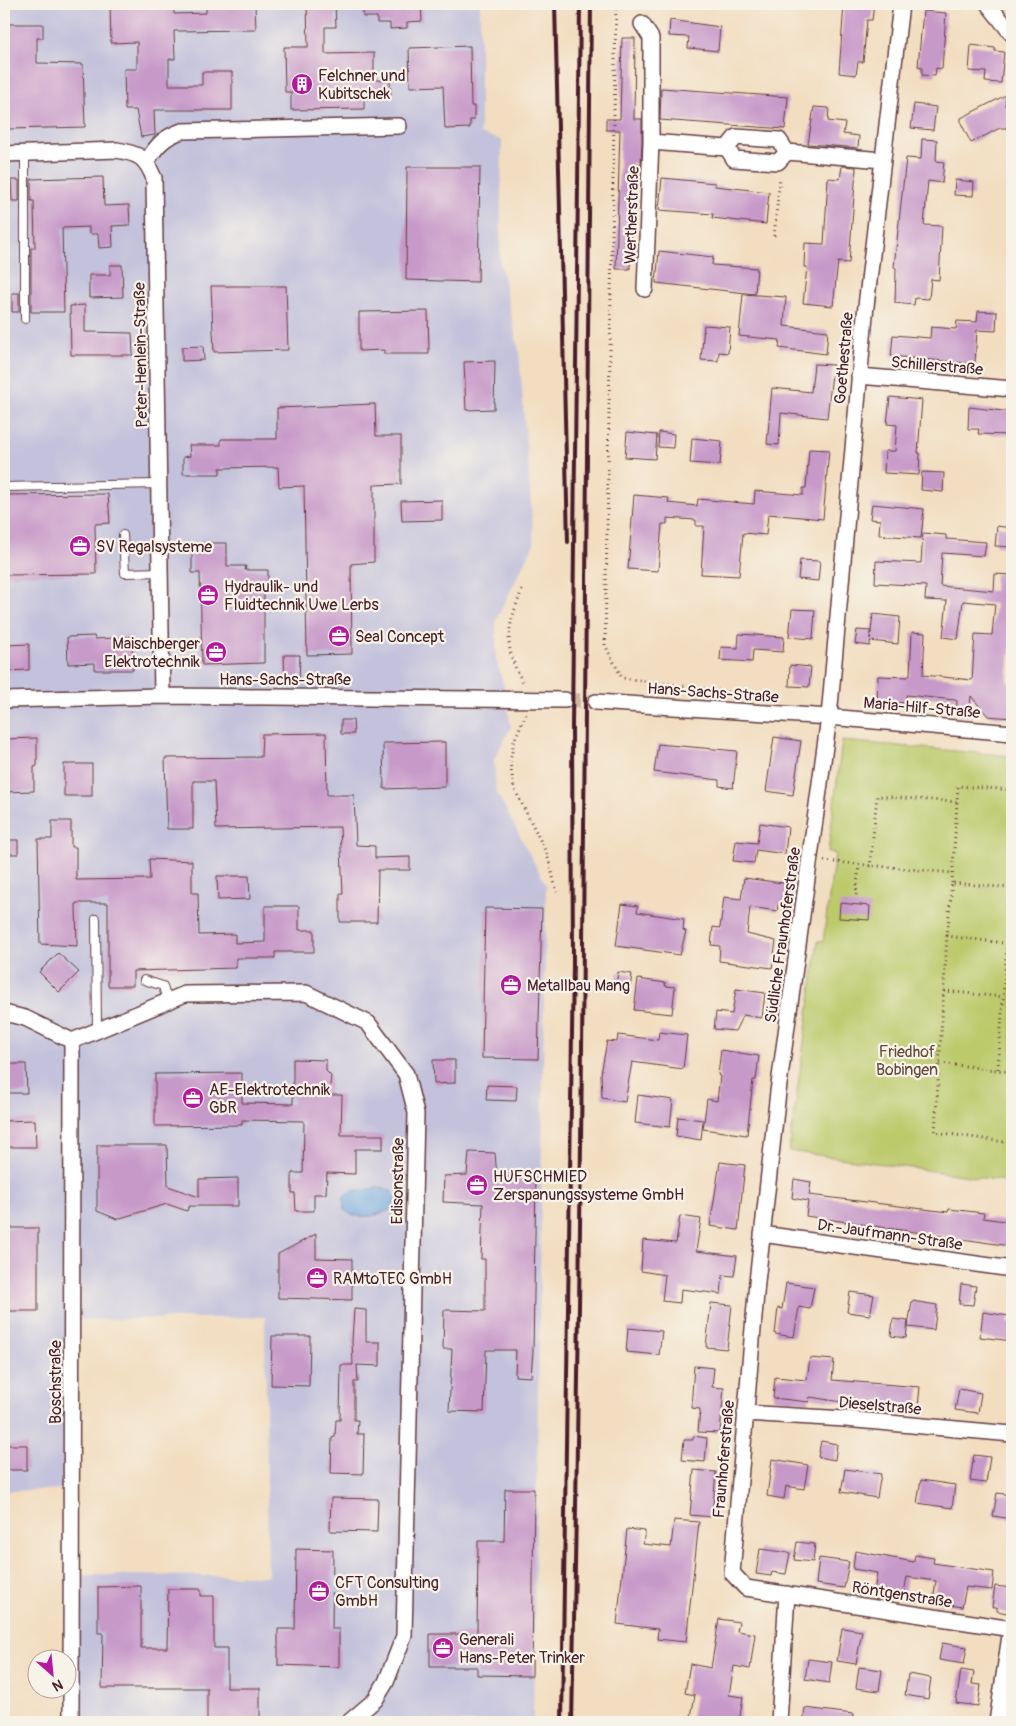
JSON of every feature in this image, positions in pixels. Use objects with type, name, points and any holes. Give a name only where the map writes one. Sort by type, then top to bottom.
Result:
[{"type":"street","name":"Goethestraße","points":[[829,717],[859,376],[901,4]]},
{"type":"street","points":[[988,4],[1012,34]]},
{"type":"street","name":"Wertherstraße","points":[[642,24],[651,38],[651,142],[645,289]]},
{"type":"street","points":[[4,154],[117,150],[134,153],[146,161],[156,146],[166,137],[182,131],[399,126]]},
{"type":"street","points":[[727,148],[736,137],[779,140],[787,152]]},
{"type":"street","points":[[651,142],[727,148]]},
{"type":"street","points":[[727,148],[734,159],[778,162],[787,152]]},
{"type":"street","points":[[787,152],[883,160]]},
{"type":"street","name":"Peter-Henlein-Straße","points":[[146,161],[154,178],[162,696]]},
{"type":"street","name":"Schillerstraße","points":[[859,376],[1012,389]]},
{"type":"street","name":"Hans-Sachs-Straße","points":[[4,700],[162,696],[565,700]]},
{"type":"street","name":"Hans-Sachs-Straße","points":[[596,702],[829,717]]},
{"type":"street","name":"Maria-Hilf-Straße","points":[[829,717],[1012,732]]},
{"type":"street","name":"Südliche Fraunhoferstraße","points":[[771,1158],[829,717]]},
{"type":"street","name":"Edisonstraße","points":[[72,1041],[185,994],[306,993],[368,1023],[406,1074],[416,1113],[404,1636],[382,1688],[374,1700],[349,1722]]},
{"type":"street","points":[[4,1014],[24,1018],[72,1041]]},
{"type":"street","name":"Boschstraße","points":[[71,1722],[72,1041]]},
{"type":"street","name":"Fraunhoferstraße","points":[[771,1158],[745,1413],[732,1573],[746,1588],[787,1594]]},
{"type":"street","name":"Dr.-Jaufmann-Straße","points":[[762,1234],[1012,1269]]},
{"type":"street","name":"Dieselstraße","points":[[745,1413],[845,1419],[1012,1434]]},
{"type":"street","points":[[779,1722],[787,1594]]},
{"type":"street","name":"Röntgenstraße","points":[[787,1594],[1012,1629]]},
{"type":"street","points":[[997,1722],[1012,1629]]},
{"type":"lane","points":[[25,154],[25,319]]},
{"type":"lane","points":[[4,487],[159,484]]},
{"type":"lane","points":[[123,535],[125,573],[161,572]]},
{"type":"lane","points":[[96,919],[97,1032]]},
{"type":"lane","points":[[144,980],[163,986],[166,1002]]},
{"type":"path","points":[[616,4],[605,645],[622,678],[762,696]]},
{"type":"path","points":[[774,236],[781,170],[787,152]]},
{"type":"path","points":[[522,590],[509,624],[509,639],[512,660],[532,699],[514,741],[510,763],[514,788],[547,854],[557,892]]},
{"type":"path","points":[[1012,790],[958,786],[935,1132],[1012,1142]]},
{"type":"path","points":[[870,867],[877,796],[956,802]]},
{"type":"path","points":[[811,860],[870,867],[953,873]]},
{"type":"path","points":[[856,895],[859,865]]},
{"type":"path","points":[[952,883],[1012,888]]},
{"type":"path","points":[[947,936],[1012,944]]},
{"type":"path","points":[[998,1068],[1007,944]]},
{"type":"path","points":[[944,991],[1003,997]]},
{"type":"path","points":[[940,1063],[998,1068],[1012,1072]]},
{"type":"shaded area","points":[[4,4],[480,4],[480,134],[502,140],[500,262],[519,352],[534,544],[496,620],[496,660],[504,686],[511,727],[494,759],[496,791],[546,885],[533,1722],[71,1722],[71,1698],[78,1698],[78,1648],[71,1648],[71,1575],[268,1576],[265,1317],[73,1320],[72,1489],[4,1491]]},
{"type":"green space","name":"Friedhof Bobingen","points":[[842,741],[1012,756],[1012,1182],[789,1151],[818,941],[823,941],[835,853],[828,852]]},
{"type":"water","points":[[378,1188],[391,1190],[395,1198],[392,1209],[368,1216],[355,1215],[344,1210],[344,1196],[352,1191]]},
{"type":"building","points":[[110,4],[174,4],[174,14],[206,13],[206,4],[255,4],[256,30],[174,31],[175,59],[169,59],[169,85],[202,85],[202,72],[232,72],[232,110],[154,110],[155,135],[141,137],[136,110],[125,110],[124,69],[137,69],[137,42],[111,43]]},
{"type":"building","points":[[307,4],[335,4],[336,27],[325,27],[325,54],[374,53],[374,80],[390,80],[391,94],[364,95],[364,109],[291,110],[291,92],[285,92],[284,47],[308,47]]},
{"type":"building","points":[[363,4],[421,4],[422,21],[407,22],[407,28],[390,29],[390,23],[377,23],[377,17],[363,17]]},
{"type":"building","points":[[844,4],[874,4],[872,20],[867,20],[863,62],[858,62],[856,75],[839,73]]},
{"type":"building","points":[[923,11],[946,13],[942,69],[936,68],[935,76],[922,75],[922,67],[918,66]]},
{"type":"building","points":[[670,20],[720,27],[718,51],[688,48],[689,37],[669,36]]},
{"type":"building","points":[[5,24],[43,24],[43,38],[37,38],[37,63],[83,64],[85,127],[9,129],[7,96],[10,97]]},
{"type":"building","points":[[622,38],[635,38],[634,119],[642,119],[641,164],[632,163],[630,269],[616,269],[620,130],[606,130],[606,119],[620,119]]},
{"type":"building","points":[[971,45],[995,48],[995,51],[1004,52],[1001,83],[985,82],[986,72],[969,71]]},
{"type":"building","points":[[470,46],[471,106],[474,106],[474,120],[470,120],[470,128],[445,129],[443,86],[410,87],[409,48]]},
{"type":"building","points":[[661,88],[788,97],[785,129],[660,120]]},
{"type":"building","points":[[1006,95],[1005,106],[1009,106],[1007,128],[1000,128],[971,143],[961,123],[961,118]]},
{"type":"building","points":[[914,104],[936,107],[933,130],[911,128]]},
{"type":"building","points":[[814,107],[829,108],[828,121],[845,123],[843,134],[859,136],[858,148],[808,144]]},
{"type":"building","points":[[922,139],[937,140],[936,161],[944,162],[942,183],[928,181],[924,225],[942,226],[939,280],[931,279],[929,299],[915,298],[914,305],[895,303],[896,268],[894,267],[906,158],[921,159]]},
{"type":"building","points":[[842,166],[856,167],[849,263],[838,262],[833,306],[803,303],[807,267],[804,267],[805,243],[824,244],[828,178],[840,179]]},
{"type":"building","points":[[407,167],[480,167],[478,282],[406,280]]},
{"type":"building","points":[[103,177],[104,206],[129,205],[130,225],[112,226],[113,247],[99,248],[98,234],[89,234],[89,227],[62,228],[64,312],[31,312],[31,248],[35,248],[34,201],[31,201],[31,179]]},
{"type":"building","points":[[662,178],[715,183],[715,186],[769,192],[766,224],[712,218],[713,214],[659,210]]},
{"type":"building","points":[[11,180],[19,180],[19,201],[12,201]]},
{"type":"building","points":[[955,180],[974,182],[973,196],[954,195]]},
{"type":"building","points":[[659,251],[713,257],[712,265],[757,268],[755,294],[656,283]]},
{"type":"building","points":[[110,265],[122,265],[123,297],[89,298],[89,275],[110,275]]},
{"type":"building","points":[[211,286],[286,286],[288,350],[214,352]]},
{"type":"building","points":[[12,293],[19,293],[19,312],[12,312]]},
{"type":"building","points":[[743,294],[786,297],[784,326],[828,331],[826,354],[779,348],[780,340],[739,336]]},
{"type":"building","points":[[85,305],[85,332],[132,333],[133,355],[71,355],[70,306]]},
{"type":"building","points":[[428,311],[429,354],[384,354],[384,350],[359,351],[359,312]]},
{"type":"building","points":[[978,311],[997,312],[996,331],[977,330],[975,364],[891,356],[893,335],[930,338],[931,327],[956,329],[957,321],[977,322]]},
{"type":"building","points":[[704,325],[730,327],[728,353],[719,352],[718,361],[701,360]]},
{"type":"building","points":[[203,346],[204,360],[182,361],[182,347]]},
{"type":"building","points":[[495,361],[494,409],[466,410],[464,362]]},
{"type":"building","points":[[814,364],[833,365],[827,418],[781,413],[779,445],[767,444],[772,388],[811,392]]},
{"type":"building","points":[[890,397],[922,400],[918,453],[920,453],[919,475],[884,473],[885,451],[895,451],[897,425],[887,424]]},
{"type":"building","points":[[375,404],[376,436],[401,436],[401,484],[374,485],[374,562],[351,564],[352,654],[307,655],[304,486],[279,487],[278,467],[220,468],[220,474],[183,474],[183,457],[190,456],[189,445],[221,445],[221,439],[277,439],[277,408]]},
{"type":"building","points":[[969,407],[1012,412],[1012,435],[978,434],[979,429],[968,429]]},
{"type":"building","points":[[627,432],[657,435],[655,459],[625,457]]},
{"type":"building","points":[[659,432],[674,434],[673,448],[658,447]]},
{"type":"building","points":[[692,438],[722,441],[720,465],[690,463]]},
{"type":"building","points":[[809,449],[829,450],[823,519],[768,514],[766,535],[743,533],[739,576],[701,574],[704,526],[696,526],[696,520],[667,518],[667,524],[662,524],[658,571],[628,569],[634,495],[669,498],[668,503],[697,506],[698,499],[754,504],[755,491],[803,495],[803,488],[806,488]]},
{"type":"building","points":[[922,472],[944,473],[943,492],[921,490]]},
{"type":"building","points":[[108,494],[110,523],[95,524],[96,574],[4,575],[4,495]]},
{"type":"building","points":[[442,500],[442,520],[402,521],[401,501]]},
{"type":"building","points":[[872,504],[924,509],[921,538],[879,535],[880,520],[870,519]]},
{"type":"building","points":[[997,526],[1012,528],[1012,547],[995,546]]},
{"type":"building","points":[[923,533],[946,535],[946,539],[986,542],[984,556],[942,553],[940,586],[994,591],[995,574],[1012,575],[1012,632],[1007,682],[1012,683],[1012,718],[988,716],[971,696],[969,716],[956,715],[957,701],[955,700],[906,695],[906,703],[877,701],[878,676],[908,677],[910,675],[912,632],[925,633],[923,675],[972,680],[975,634],[992,635],[995,604],[963,601],[958,639],[943,637],[947,601],[925,600],[926,586],[875,583],[876,561],[921,563]]},
{"type":"building","points":[[192,543],[227,543],[227,566],[246,566],[245,570],[268,570],[268,583],[264,583],[264,663],[202,665],[200,573],[192,573]]},
{"type":"building","points":[[800,560],[820,561],[818,581],[798,579]]},
{"type":"building","points":[[792,609],[815,610],[813,639],[789,637]]},
{"type":"building","points":[[873,614],[900,617],[898,644],[870,641],[870,646],[855,644],[857,630],[871,631]]},
{"type":"building","points":[[739,634],[784,637],[783,652],[753,650],[752,662],[720,660],[721,647],[738,648]]},
{"type":"building","points":[[94,636],[95,639],[132,637],[133,670],[95,670],[95,663],[68,664],[67,637]]},
{"type":"building","points":[[29,644],[29,670],[4,671],[4,645]]},
{"type":"building","points":[[284,655],[300,655],[299,684],[285,685]]},
{"type":"building","points":[[790,665],[811,667],[809,687],[789,686]]},
{"type":"building","points":[[341,720],[353,720],[354,734],[341,734]]},
{"type":"building","points":[[326,733],[327,795],[354,795],[356,845],[375,846],[375,858],[410,857],[410,870],[378,870],[377,922],[340,922],[340,894],[343,894],[340,827],[216,829],[214,781],[193,781],[193,829],[167,829],[165,758],[261,757],[262,734]]},
{"type":"building","points":[[774,737],[801,741],[793,795],[766,791]]},
{"type":"building","points":[[37,738],[37,766],[34,767],[34,791],[4,792],[6,739]]},
{"type":"building","points":[[445,742],[445,787],[384,789],[383,743]]},
{"type":"building","points":[[658,744],[737,751],[733,788],[719,786],[719,780],[654,772]]},
{"type":"building","points":[[64,764],[92,764],[92,796],[64,796]]},
{"type":"building","points":[[52,821],[71,821],[71,847],[76,847],[76,880],[150,879],[149,859],[192,861],[192,893],[198,893],[199,935],[235,934],[235,943],[265,942],[265,906],[299,906],[299,930],[314,930],[314,952],[275,952],[275,958],[236,958],[236,968],[133,971],[133,986],[108,986],[108,903],[76,903],[77,946],[40,944],[38,839],[52,839]]},
{"type":"building","points":[[760,823],[788,827],[785,854],[756,850],[754,863],[733,861],[736,841],[757,843]]},
{"type":"building","points":[[5,840],[18,840],[18,854],[5,854]]},
{"type":"building","points":[[217,876],[249,876],[250,899],[218,900]]},
{"type":"building","points":[[744,878],[791,884],[788,906],[778,905],[777,911],[750,907],[747,934],[776,941],[772,968],[719,961],[720,946],[711,945],[713,927],[720,928],[724,897],[741,899]]},
{"type":"building","points":[[840,903],[870,906],[869,920],[839,918]]},
{"type":"building","points":[[622,904],[638,906],[637,912],[684,919],[683,930],[686,931],[680,955],[616,946]]},
{"type":"building","points":[[485,908],[542,909],[538,1059],[482,1058]]},
{"type":"building","points":[[58,953],[79,972],[59,992],[39,972]]},
{"type":"building","points":[[618,972],[632,974],[630,988],[616,986]]},
{"type":"building","points":[[638,979],[666,983],[665,986],[675,987],[672,1014],[634,1010]]},
{"type":"building","points":[[736,989],[765,993],[762,1018],[743,1015],[735,1031],[714,1029],[716,1012],[732,1014]]},
{"type":"building","points":[[659,1032],[687,1035],[683,1069],[632,1062],[625,1102],[602,1098],[601,1074],[607,1041],[617,1042],[618,1035],[658,1040]]},
{"type":"building","points":[[721,1050],[759,1056],[756,1080],[753,1080],[747,1135],[703,1129],[707,1099],[717,1101]]},
{"type":"building","points":[[293,1059],[326,1060],[326,1071],[331,1076],[329,1095],[342,1095],[341,1135],[383,1135],[383,1149],[355,1149],[355,1174],[327,1173],[326,1194],[314,1194],[314,1211],[296,1211],[295,1193],[292,1193],[292,1173],[303,1173],[304,1121],[242,1120],[242,1125],[155,1126],[155,1074],[242,1073],[242,1103],[293,1104]]},
{"type":"building","points":[[433,1060],[455,1060],[455,1083],[434,1084]]},
{"type":"building","points":[[4,1064],[26,1064],[27,1093],[4,1093]]},
{"type":"building","points":[[487,1085],[517,1086],[516,1101],[486,1100]]},
{"type":"building","points":[[638,1095],[673,1100],[670,1127],[635,1123]]},
{"type":"building","points":[[678,1117],[703,1120],[701,1140],[676,1136]]},
{"type":"building","points":[[35,1120],[36,1147],[4,1147],[4,1121]]},
{"type":"building","points":[[97,1145],[167,1145],[168,1186],[199,1197],[199,1179],[238,1178],[238,1206],[189,1206],[187,1211],[167,1204],[117,1219],[97,1211]]},
{"type":"building","points":[[469,1152],[495,1153],[497,1177],[536,1178],[531,1377],[515,1376],[516,1350],[486,1350],[484,1412],[449,1411],[452,1349],[443,1349],[444,1310],[485,1311],[485,1259],[481,1259],[483,1204],[443,1202],[444,1176],[467,1175]]},
{"type":"building","points":[[720,1162],[745,1165],[738,1230],[710,1226]]},
{"type":"building","points":[[794,1179],[811,1182],[809,1195],[948,1212],[949,1209],[984,1213],[983,1218],[1012,1222],[1010,1246],[806,1216],[808,1201],[792,1198]]},
{"type":"building","points":[[680,1216],[701,1219],[696,1251],[737,1256],[734,1276],[723,1275],[721,1294],[681,1289],[680,1303],[662,1301],[665,1275],[641,1271],[643,1240],[676,1243]]},
{"type":"building","points":[[4,1228],[38,1228],[38,1311],[4,1311]]},
{"type":"building","points":[[316,1234],[316,1258],[352,1259],[352,1300],[278,1298],[278,1254]]},
{"type":"building","points":[[786,1283],[814,1287],[810,1309],[799,1307],[794,1337],[775,1334],[778,1308],[782,1309]]},
{"type":"building","points":[[961,1284],[976,1286],[973,1305],[959,1304]]},
{"type":"building","points":[[850,1292],[874,1295],[870,1315],[847,1312]]},
{"type":"building","points":[[912,1301],[937,1305],[934,1330],[908,1327]]},
{"type":"building","points":[[711,1303],[732,1305],[727,1349],[706,1347]]},
{"type":"building","points":[[354,1309],[366,1310],[366,1342],[380,1342],[380,1366],[357,1365],[358,1382],[354,1382],[354,1420],[358,1420],[357,1434],[364,1434],[363,1474],[331,1473],[332,1438],[335,1437],[336,1420],[340,1420],[341,1365],[353,1365]]},
{"type":"building","points":[[983,1312],[1009,1316],[1008,1324],[1012,1324],[1012,1341],[980,1337]]},
{"type":"building","points":[[893,1319],[908,1321],[906,1338],[891,1336]]},
{"type":"building","points":[[628,1328],[662,1331],[659,1355],[626,1352]]},
{"type":"building","points":[[272,1336],[310,1336],[309,1386],[271,1385]]},
{"type":"building","points":[[810,1358],[834,1360],[832,1380],[920,1387],[918,1406],[880,1403],[879,1413],[867,1412],[867,1406],[810,1397],[809,1402],[773,1398],[775,1377],[807,1380]]},
{"type":"building","points":[[694,1366],[714,1368],[712,1387],[724,1388],[720,1433],[698,1432],[700,1409],[691,1408]]},
{"type":"building","points":[[959,1389],[981,1393],[978,1413],[955,1410]]},
{"type":"building","points":[[693,1436],[707,1438],[705,1462],[682,1460],[684,1440],[693,1440]]},
{"type":"building","points":[[821,1441],[837,1444],[835,1460],[818,1457]]},
{"type":"building","points":[[4,1445],[27,1445],[27,1470],[4,1470]]},
{"type":"building","points":[[974,1455],[990,1457],[986,1483],[970,1481]]},
{"type":"building","points":[[772,1459],[808,1465],[804,1489],[786,1486],[784,1499],[767,1496]]},
{"type":"building","points":[[845,1469],[881,1474],[877,1498],[841,1492]]},
{"type":"building","points":[[694,1470],[716,1472],[712,1517],[690,1515]]},
{"type":"building","points":[[921,1480],[955,1485],[952,1508],[917,1503]]},
{"type":"building","points":[[505,1489],[534,1489],[532,1676],[477,1675],[477,1667],[430,1667],[430,1634],[477,1634],[478,1541],[504,1541]]},
{"type":"building","points":[[997,1493],[1012,1495],[1012,1519],[993,1516]]},
{"type":"building","points":[[331,1498],[378,1499],[377,1532],[330,1531]]},
{"type":"building","points":[[674,1520],[699,1522],[686,1642],[657,1639],[658,1629],[617,1624],[627,1529],[645,1531],[643,1544],[671,1547]]},
{"type":"building","points":[[797,1542],[815,1544],[813,1562],[794,1560]]},
{"type":"building","points":[[296,1549],[333,1550],[332,1629],[339,1629],[339,1667],[278,1665],[278,1629],[295,1629]]},
{"type":"building","points":[[760,1549],[790,1553],[786,1574],[772,1572],[771,1576],[756,1574]]},
{"type":"building","points":[[855,1551],[914,1562],[915,1555],[934,1558],[933,1563],[994,1572],[992,1590],[966,1587],[962,1607],[933,1602],[936,1581],[907,1577],[903,1597],[874,1593],[877,1573],[853,1569]]},
{"type":"building","points":[[819,1558],[849,1562],[844,1588],[816,1584]]},
{"type":"building","points":[[141,1586],[141,1648],[167,1648],[168,1589],[201,1589],[201,1596],[214,1596],[214,1648],[227,1648],[227,1688],[260,1688],[260,1722],[207,1721],[207,1688],[102,1688],[103,1633],[98,1633],[98,1587]]},
{"type":"building","points":[[995,1586],[1012,1588],[1012,1614],[997,1611],[997,1607],[992,1607]]},
{"type":"building","points":[[719,1619],[739,1622],[737,1631],[755,1634],[750,1669],[734,1666],[729,1695],[743,1697],[739,1722],[690,1722],[695,1695],[685,1693],[690,1664],[711,1668]]},
{"type":"building","points":[[842,1628],[862,1631],[856,1664],[837,1661]]},
{"type":"building","points":[[942,1643],[967,1647],[964,1664],[939,1660]]},
{"type":"building","points":[[808,1659],[832,1662],[829,1683],[805,1679]]},
{"type":"building","points":[[859,1667],[882,1670],[879,1691],[856,1688]]},
{"type":"building","points":[[961,1670],[974,1672],[972,1684],[981,1685],[978,1706],[956,1703]]},
{"type":"building","points":[[908,1674],[931,1678],[928,1699],[905,1695]]},
{"type":"building","points":[[805,1708],[853,1714],[852,1722],[803,1722]]},
{"type":"tunnel","points":[[565,700],[596,702]]},
{"type":"railway","points":[[555,4],[568,542]]},
{"type":"railway","points":[[562,1722],[573,964],[572,727],[580,4]]},
{"type":"railway","points":[[572,1722],[582,1078],[591,4]]},
{"type":"place","name":"Felchner und Kubitschek","points":[[302,84]]},
{"type":"place","name":"SV Regalsysteme","points":[[80,546]]},
{"type":"place","name":"Hydraulik- und Fluidtechnik Uwe Lerbs","points":[[208,595]]},
{"type":"place","name":"Seal Concept","points":[[339,636]]},
{"type":"place","name":"Maischberger Elektrotechnik","points":[[216,652]]},
{"type":"place","name":"Metallbau Mang","points":[[511,985]]},
{"type":"place","name":"AE-Elektrotechnik GbR","points":[[193,1098]]},
{"type":"place","name":"HUFSCHMIED Zerspanungssysteme GmbH","points":[[477,1185]]},
{"type":"place","name":"RAMtoTEC GmbH","points":[[317,1278]]},
{"type":"place","name":"CFT Consulting GmbH","points":[[319,1591]]},
{"type":"place","name":"Generali Hans-Peter Trinker","points":[[443,1648]]}]
